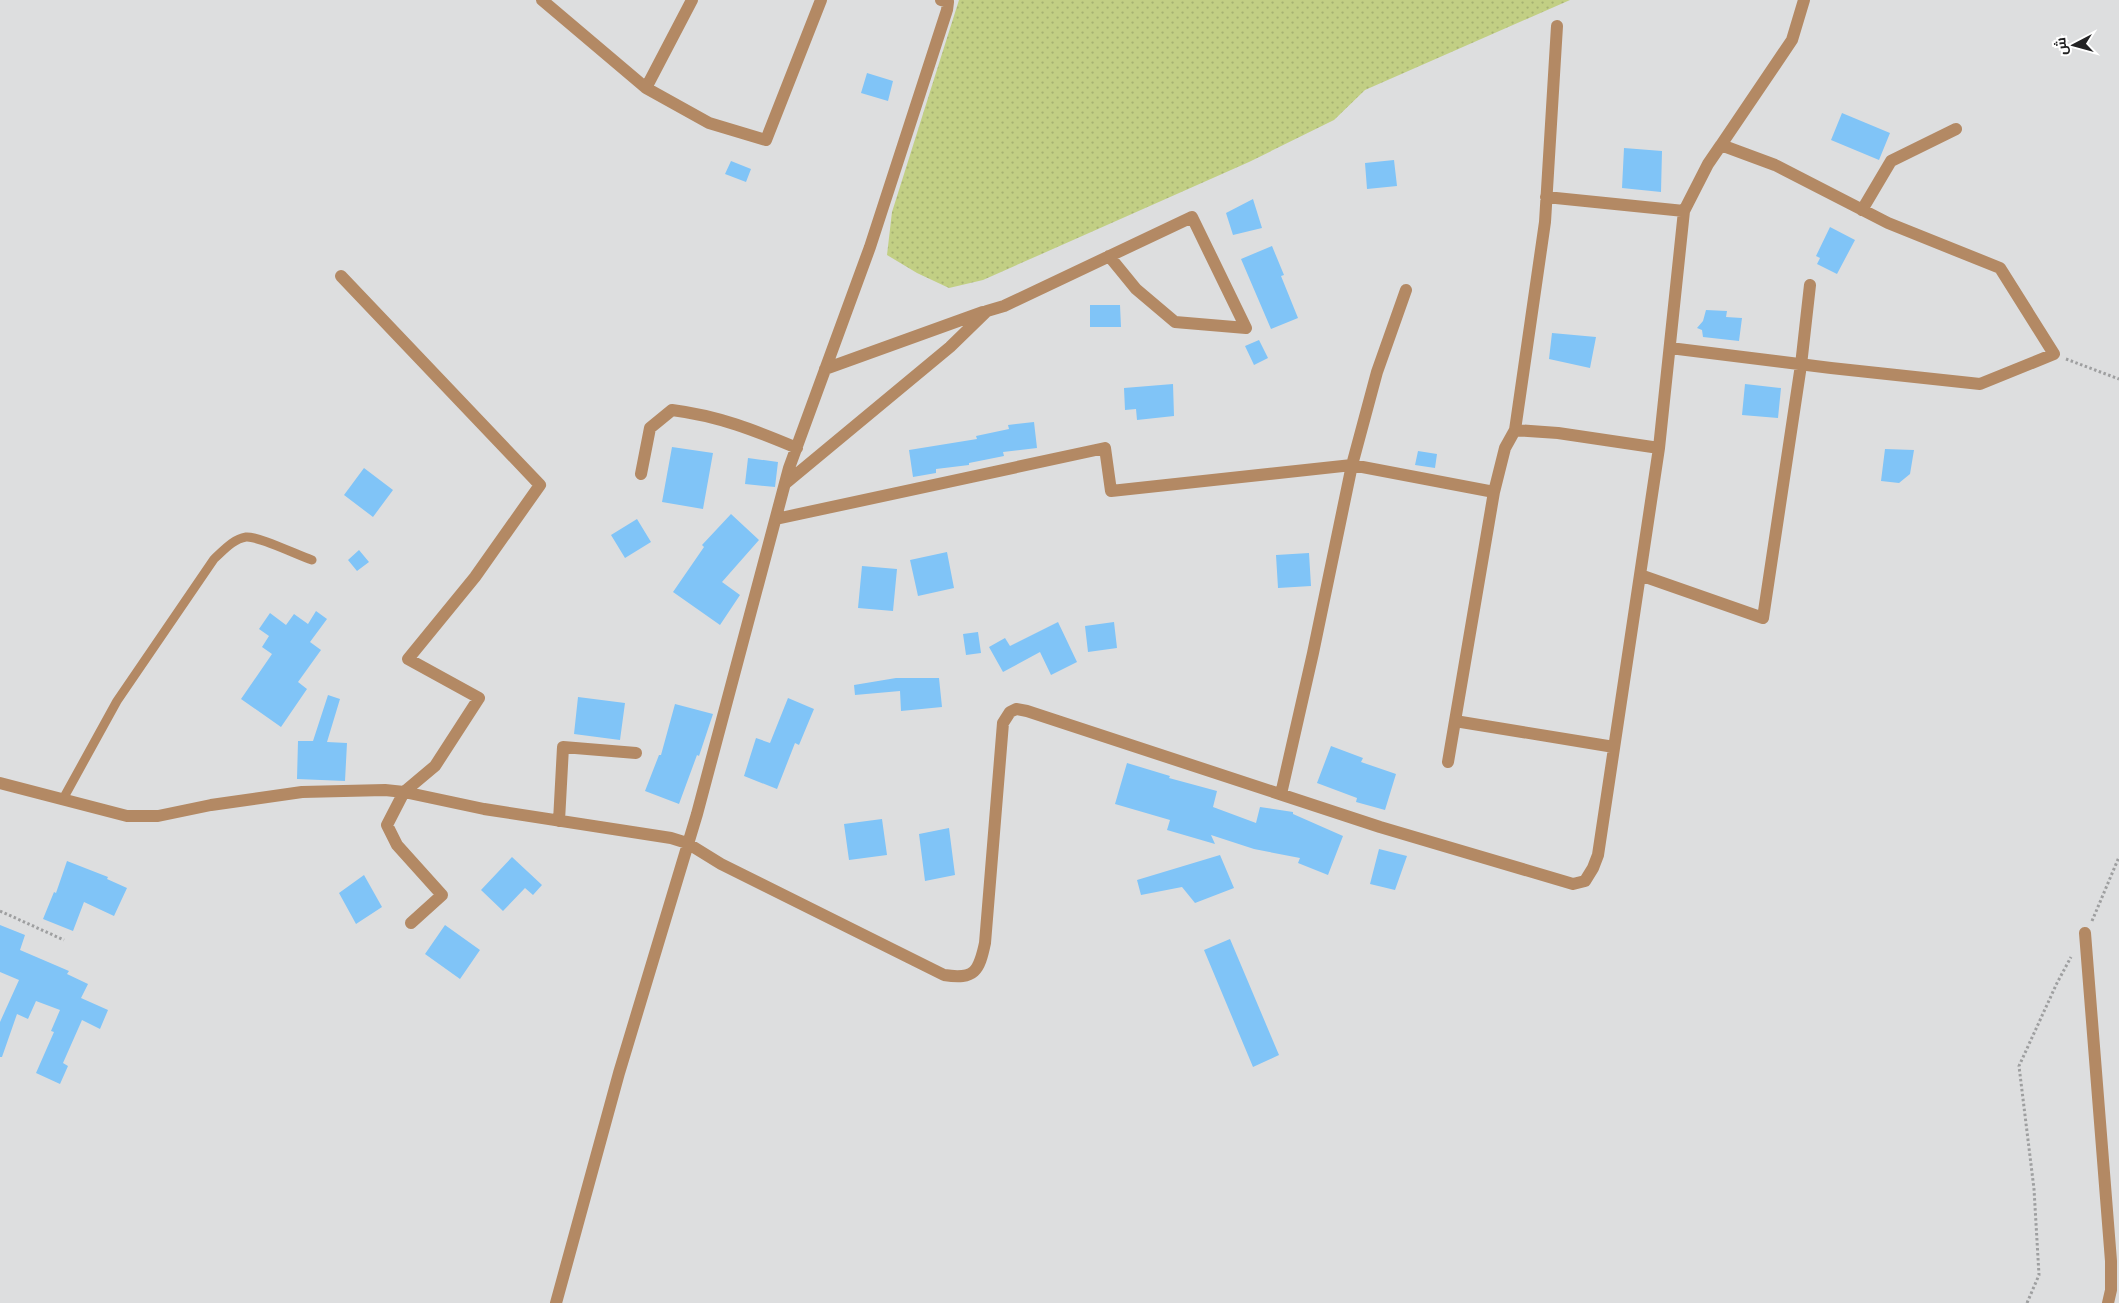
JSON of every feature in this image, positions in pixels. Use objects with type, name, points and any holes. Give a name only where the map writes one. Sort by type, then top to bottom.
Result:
[{"type":"street","points":[[542,0],[646,88],[709,123],[766,140],[821,0]]},
{"type":"street","points":[[646,88],[692,0]]},
{"type":"street","points":[[556,1303],[619,1073],[697,814],[786,483],[870,247],[947,10],[948,2],[941,0]]},
{"type":"street","points":[[0,783],[127,816],[158,816],[212,805],[302,792],[384,790],[404,792],[484,809],[671,838],[687,843],[721,864],[944,975],[962,978],[973,972],[981,961],[985,943],[1003,723],[1010,712],[1016,709],[1380,827],[1572,884],[1585,881],[1598,855],[1659,448],[1684,211],[1708,164],[1792,40],[1804,0]]},
{"type":"street","points":[[1448,762],[1494,492],[1506,448],[1514,430],[1545,222],[1557,26]]},
{"type":"street","points":[[1862,210],[1891,160],[1956,129]]},
{"type":"street","points":[[1670,348],[1801,365],[1980,384],[2054,354],[2000,268],[1888,223],[1775,165],[1721,145]]},
{"type":"street","points":[[1546,196],[1684,211]]},
{"type":"street","points":[[826,369],[987,310],[1004,306],[1108,256],[1192,216],[1246,328],[1175,322],[1136,289],[1108,256]]},
{"type":"street","points":[[341,276],[540,485],[475,578],[408,659],[479,698],[435,766],[404,792],[387,825],[397,845],[442,895],[412,923]]},
{"type":"street","points":[[1640,575],[1763,618],[1801,365],[1810,285]]},
{"type":"street","points":[[1281,794],[1352,466],[1377,372],[1406,290]]},
{"type":"street","points":[[786,483],[950,347],[987,310]]},
{"type":"street","points":[[641,474],[650,428],[672,410],[704,414],[740,425],[797,448]]},
{"type":"street","points":[[1514,430],[1558,433],[1659,448]]},
{"type":"street","points":[[776,518],[1105,448],[1111,491],[1352,466],[1494,492]]},
{"type":"street","points":[[1455,721],[1614,747]]},
{"type":"street","points":[[559,821],[563,747],[636,753]]},
{"type":"street","points":[[2085,933],[2111,1260],[2111,1290],[2108,1303]]},
{"type":"lane","points":[[62,799],[117,701],[214,559],[233,542],[246,537],[312,560]]},
{"type":"path","points":[[2054,354],[2119,380]]},
{"type":"path","points":[[2027,1303],[2039,1275],[2034,1189],[2019,1066],[2057,983],[2085,933],[2119,857]]},
{"type":"path","points":[[0,912],[64,940]]},
{"type":"green space","points":[[959,0],[1570,0],[1365,90],[1334,120],[1249,162],[983,280],[949,288],[917,273],[887,255],[892,212]]},
{"type":"building","points":[[867,73],[893,81],[888,101],[861,93]]},
{"type":"building","points":[[1842,113],[1890,133],[1879,160],[1831,140]]},
{"type":"building","points":[[1624,148],[1662,151],[1661,192],[1622,188]]},
{"type":"building","points":[[1394,160],[1397,186],[1367,189],[1365,163]]},
{"type":"building","points":[[731,161],[751,169],[746,182],[725,174]]},
{"type":"building","points":[[1253,199],[1262,228],[1233,235],[1226,213]]},
{"type":"building","points":[[1830,227],[1855,240],[1837,274],[1817,264],[1820,258],[1816,256]]},
{"type":"building","points":[[1272,246],[1284,275],[1281,276],[1298,318],[1271,329],[1241,259]]},
{"type":"building","points":[[1090,305],[1120,305],[1121,327],[1090,327]]},
{"type":"building","points":[[1706,310],[1727,311],[1726,317],[1742,318],[1739,341],[1703,337],[1702,330],[1697,328],[1703,321]]},
{"type":"building","points":[[1552,333],[1596,337],[1590,368],[1549,359]]},
{"type":"building","points":[[1259,340],[1268,358],[1254,365],[1245,346]]},
{"type":"building","points":[[1173,384],[1174,416],[1137,420],[1136,409],[1125,410],[1124,388]]},
{"type":"building","points":[[1745,384],[1781,388],[1778,418],[1742,415]]},
{"type":"building","points":[[1034,422],[1037,448],[1003,452],[1004,456],[969,463],[969,465],[936,469],[936,473],[913,477],[909,450],[977,439],[976,436],[1009,429],[1008,425]]},
{"type":"building","points":[[672,447],[713,453],[703,509],[662,502]]},
{"type":"building","points":[[1885,449],[1914,450],[1910,474],[1899,483],[1881,481]]},
{"type":"building","points":[[1418,451],[1437,454],[1435,468],[1415,465]]},
{"type":"building","points":[[748,458],[778,462],[775,487],[745,484]]},
{"type":"building","points":[[364,468],[393,490],[373,517],[344,495]]},
{"type":"building","points":[[731,514],[759,540],[722,582],[740,595],[720,625],[673,592],[704,547],[702,545]]},
{"type":"building","points":[[637,519],[651,542],[625,558],[611,535]]},
{"type":"building","points":[[359,550],[369,562],[357,571],[348,560]]},
{"type":"building","points":[[947,552],[954,588],[918,596],[910,560]]},
{"type":"building","points":[[1309,553],[1311,586],[1278,588],[1276,555]]},
{"type":"building","points":[[862,566],[897,569],[893,611],[858,608]]},
{"type":"building","points":[[316,611],[327,619],[310,642],[321,650],[298,682],[307,689],[281,727],[241,699],[272,654],[262,647],[269,636],[259,629],[270,613],[286,625],[294,614],[308,624]]},
{"type":"building","points":[[1058,622],[1077,662],[1051,675],[1040,652],[1003,672],[989,647],[1005,638],[1010,646]]},
{"type":"building","points":[[1114,622],[1117,648],[1088,652],[1085,626]]},
{"type":"building","points":[[978,632],[981,653],[966,655],[963,634]]},
{"type":"building","points":[[896,678],[939,678],[942,707],[901,711],[900,691],[855,695],[854,685]]},
{"type":"building","points":[[328,695],[340,699],[327,742],[347,743],[345,781],[297,779],[298,741],[313,741]]},
{"type":"building","points":[[578,697],[625,703],[620,740],[574,734]]},
{"type":"building","points":[[788,698],[814,709],[799,745],[795,743],[777,789],[744,776],[756,738],[770,743]]},
{"type":"building","points":[[675,704],[713,714],[699,756],[697,755],[679,804],[645,791],[659,755],[661,755]]},
{"type":"building","points":[[1331,746],[1363,758],[1361,762],[1396,774],[1385,810],[1356,802],[1357,798],[1317,783]]},
{"type":"building","points":[[1127,763],[1170,776],[1169,778],[1217,791],[1213,807],[1256,823],[1260,807],[1293,812],[1293,814],[1343,836],[1328,875],[1298,863],[1300,858],[1254,849],[1211,835],[1215,844],[1167,830],[1170,820],[1115,804]]},
{"type":"building","points":[[882,819],[887,855],[849,860],[844,824]]},
{"type":"building","points":[[949,828],[955,875],[925,881],[919,834]]},
{"type":"building","points":[[1379,849],[1407,856],[1395,890],[1370,884]]},
{"type":"building","points":[[1220,855],[1234,888],[1195,903],[1182,887],[1141,895],[1137,880]]},
{"type":"building","points":[[512,857],[542,885],[533,895],[525,888],[503,911],[481,890]]},
{"type":"building","points":[[67,861],[108,877],[107,879],[127,888],[114,916],[84,902],[73,931],[43,919],[54,892],[56,893]]},
{"type":"building","points":[[364,875],[382,907],[356,924],[339,893]]},
{"type":"building","points":[[0,925],[25,935],[20,950],[69,971],[67,974],[88,984],[81,998],[108,1010],[100,1029],[82,1020],[63,1063],[68,1066],[60,1084],[36,1073],[54,1032],[51,1031],[60,1010],[36,1001],[28,1019],[17,1014],[2,1057],[0,1057],[0,1022],[19,980],[0,972]]},
{"type":"building","points":[[445,925],[480,950],[460,979],[425,954]]},
{"type":"building","points":[[1230,939],[1279,1055],[1253,1067],[1204,950]]}]
